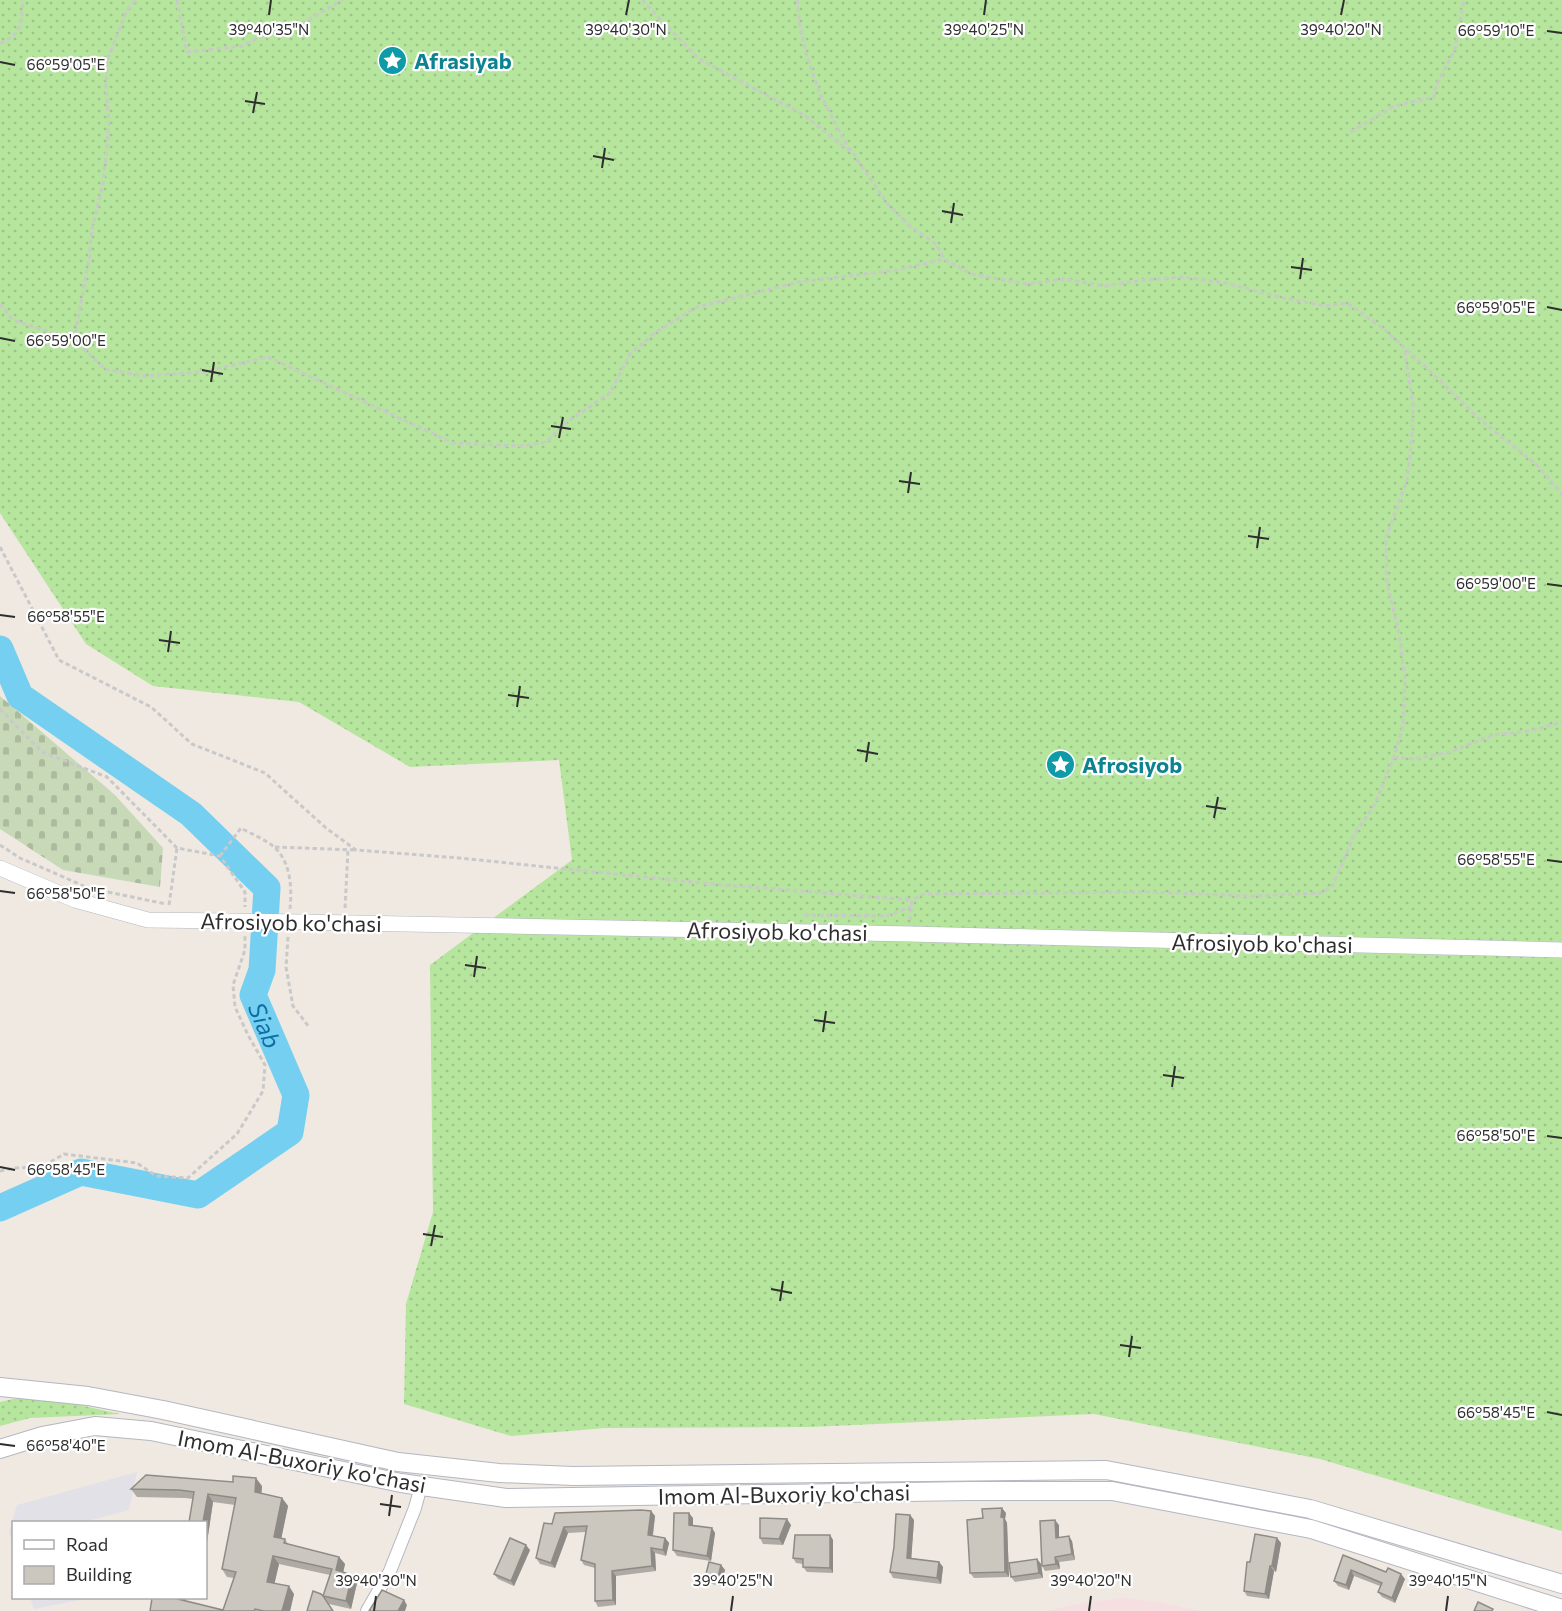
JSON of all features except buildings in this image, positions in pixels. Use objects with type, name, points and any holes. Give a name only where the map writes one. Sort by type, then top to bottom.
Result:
[{"type":"main road","name":"Imom Al-Buxoriy ko'chasi","points":[[0,1387],[88,1396],[398,1462],[499,1473],[573,1476],[1106,1470],[1310,1509],[1562,1584]]},
{"type":"main road","name":"Imom Al-Buxoriy ko'chasi","points":[[0,1449],[42,1436],[95,1426],[151,1431],[421,1486],[506,1498],[1112,1491],[1311,1528],[1562,1609]]},
{"type":"main road","points":[[572,1497],[573,1476]]},
{"type":"street","name":"Afrosiyob ko'chasi","points":[[0,868],[75,900],[148,920],[910,934],[1562,950]]},
{"type":"street","points":[[367,1611],[390,1571],[415,1508],[421,1486]]},
{"type":"path","points":[[0,43],[9,39],[20,27],[22,0]]},
{"type":"path","points":[[74,340],[92,230],[103,184],[109,124],[106,87],[107,60],[127,10],[136,0]]},
{"type":"path","points":[[177,0],[187,52],[243,46],[278,28],[305,22],[342,0]]},
{"type":"path","points":[[642,0],[699,59],[804,115],[854,155]]},
{"type":"path","points":[[797,0],[807,57],[820,94],[844,140],[887,203],[910,227],[936,244],[944,258],[972,274],[1027,284],[1064,279],[1105,286],[1143,279],[1183,277],[1226,283],[1283,298],[1326,306],[1347,303],[1384,329],[1476,417],[1537,465],[1562,494]]},
{"type":"path","points":[[1351,132],[1394,106],[1434,97],[1436,86],[1455,49],[1464,0]]},
{"type":"path","points":[[0,304],[13,320],[74,340],[105,369],[145,376],[203,372],[268,357],[453,443],[522,446],[547,442],[564,424],[610,393],[630,354],[656,332],[697,307],[799,282],[897,270],[944,258]]},
{"type":"path","points":[[274,848],[357,850],[459,858],[713,884],[912,900],[924,894],[1149,892],[1251,896],[1322,893],[1334,885],[1355,833],[1374,806],[1394,757],[1403,726],[1405,680],[1399,633],[1387,582],[1386,538],[1407,480],[1412,437],[1413,405],[1404,347]]},
{"type":"path","points":[[0,547],[59,660],[151,706],[192,744],[265,773],[326,828],[357,850]]},
{"type":"path","points":[[0,709],[42,752],[106,777],[177,848],[221,855],[245,892],[245,915]]},
{"type":"path","points":[[1394,757],[1414,759],[1450,752],[1493,735],[1530,731],[1562,722]]},
{"type":"path","points":[[221,855],[241,828]]},
{"type":"path","points":[[0,845],[20,858],[91,888]]},
{"type":"path","points":[[102,891],[169,904],[177,848]]},
{"type":"path","points":[[344,915],[348,850]]},
{"type":"path","points":[[910,934],[912,900]]},
{"type":"path","points":[[0,1171],[42,1167],[64,1154],[137,1163],[156,1176],[188,1179],[237,1134],[263,1091],[265,1065],[235,1007],[233,985],[245,950],[245,927]]},
{"type":"shaded area","points":[[137,1472],[129,1510],[88,1521],[12,1521],[17,1505]]},
{"type":"shaded area","points":[[12,1522],[12,1542],[9,1532]]},
{"type":"shaded area","points":[[1122,1598],[1158,1602],[1200,1611],[1047,1611],[1088,1602]]},
{"type":"shaded area","points":[[30,1599],[85,1599],[34,1609]]},
{"type":"green space","name":"Afrosiyob","points":[[0,0],[1562,0],[1562,1531],[1320,1459],[1094,1414],[811,1427],[605,1428],[511,1436],[404,1404],[406,1304],[433,1212],[430,965],[572,860],[559,760],[410,767],[299,702],[153,686],[86,644],[0,513]]},
{"type":"green space","points":[[0,696],[115,795],[163,848],[160,887],[63,870],[0,829]]},
{"type":"green space","points":[[17,1398],[53,1399],[120,1414],[30,1418],[0,1426],[0,1402]]},
{"type":"waterway","name":"Siab","points":[[0,649],[20,696],[191,814],[267,888],[262,970],[253,995],[296,1095],[290,1132],[198,1195],[81,1172],[0,1208]]},
{"type":"place","name":"Afrasiyab","points":[[393,60]]},
{"type":"place","name":"Afrosiyob","points":[[1061,764]]}]
